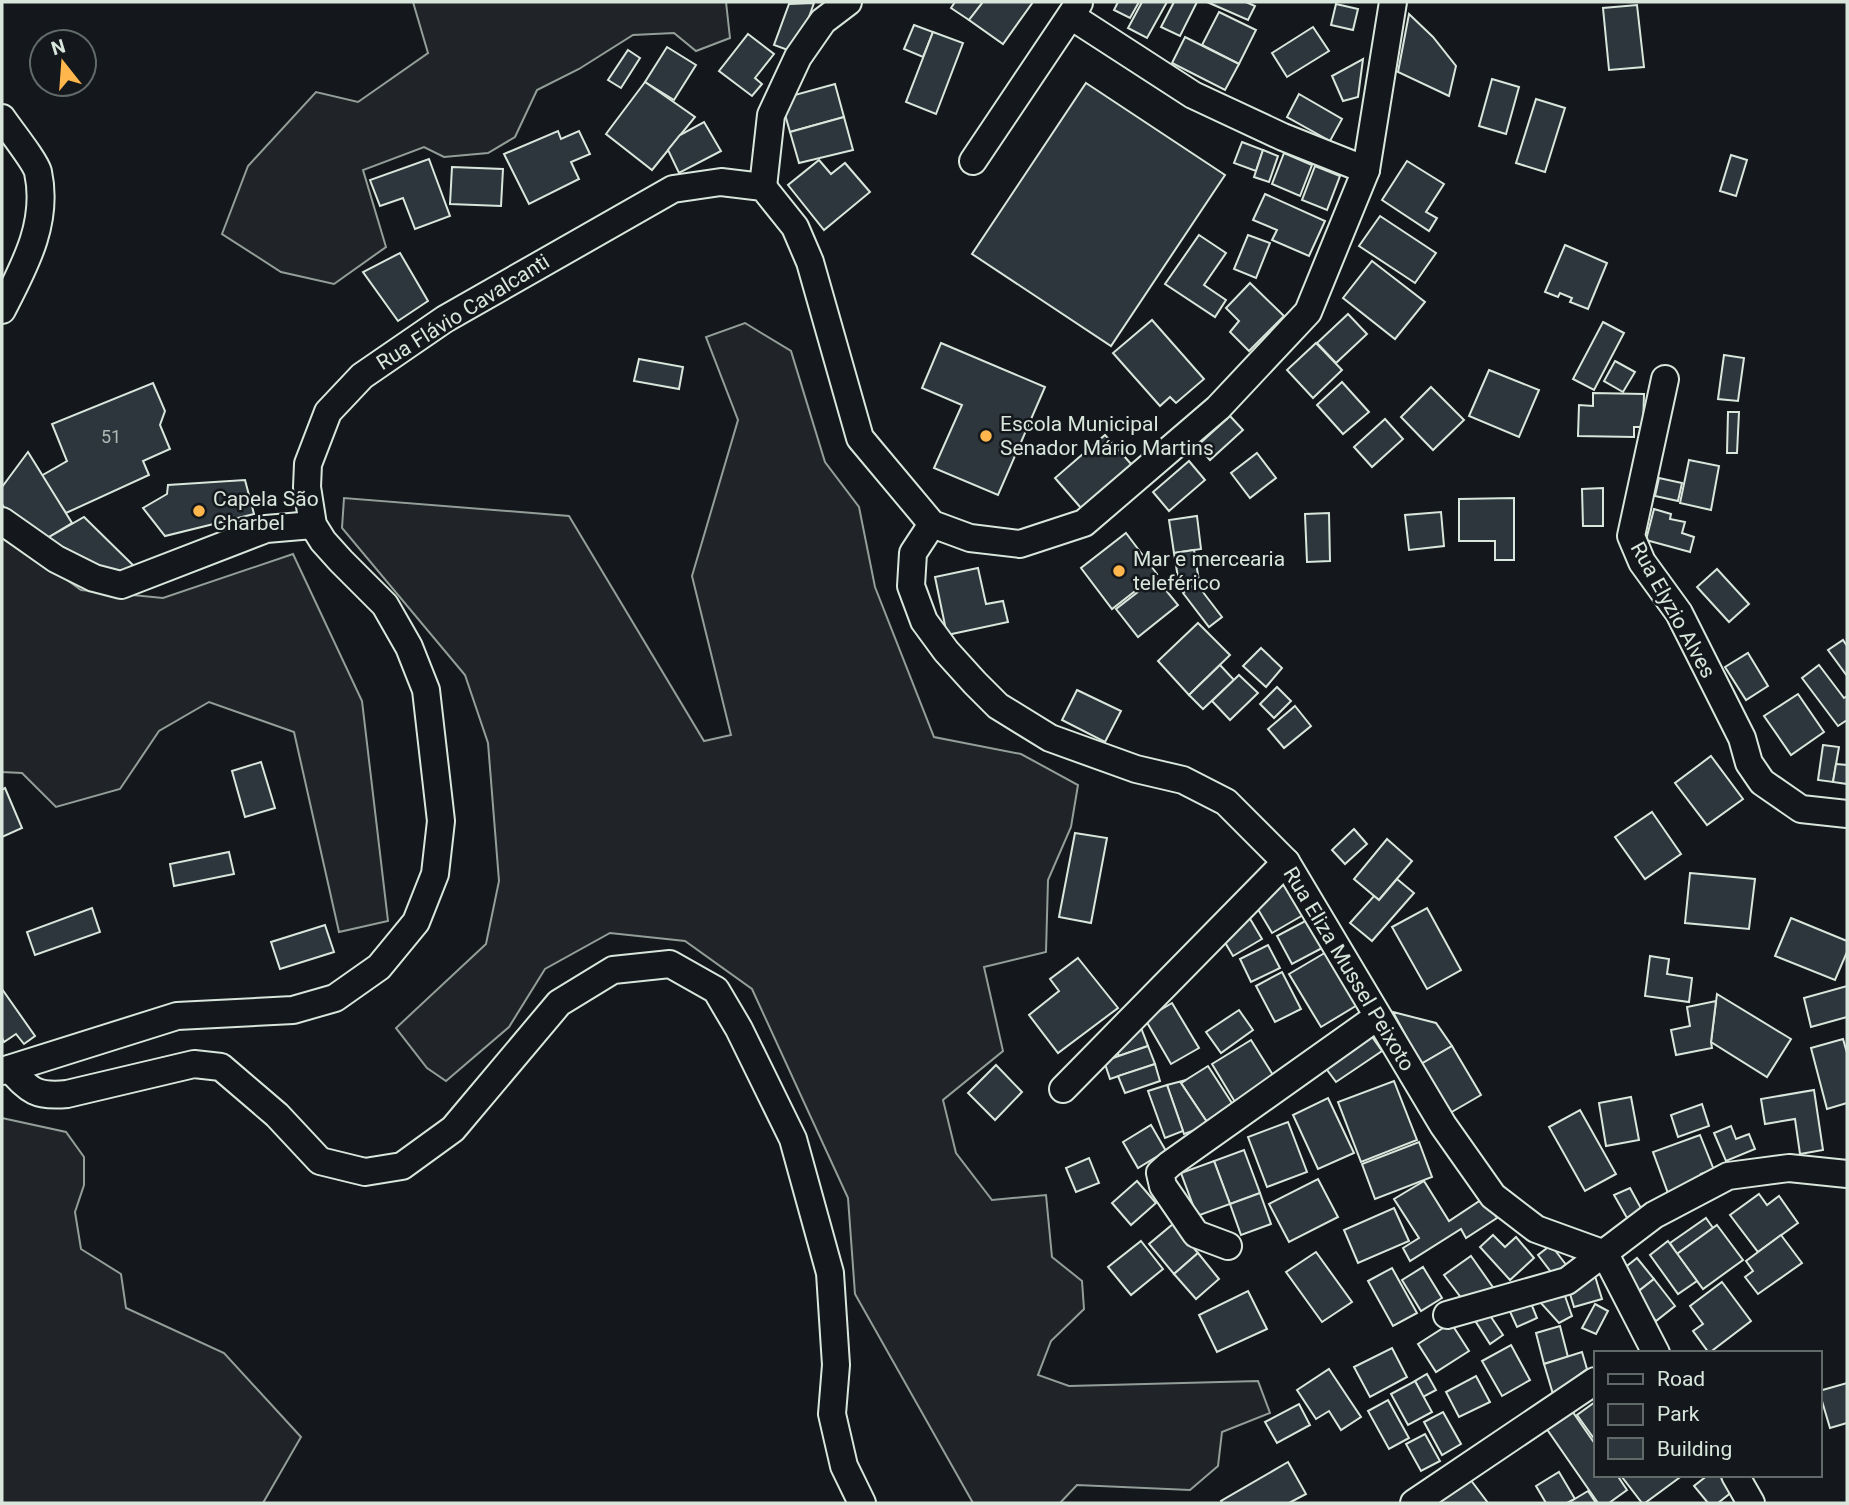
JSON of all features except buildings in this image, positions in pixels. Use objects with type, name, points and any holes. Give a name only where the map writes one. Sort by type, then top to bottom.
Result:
[{"type":"street","points":[[848,2],[823,21],[798,57],[787,80],[771,115],[763,187],[795,227],[810,262],[860,438],[932,524],[970,538],[1020,544],[1084,523],[1218,408],[1308,312],[1366,170],[1393,2]]},
{"type":"street","points":[[973,161],[1075,9],[1193,95],[1283,137],[1366,170]]},
{"type":"street","points":[[2,118],[38,170],[41,220],[24,267],[2,310]]},
{"type":"street","name":"Rua Flávio Cavalcanti","points":[[6,1070],[177,1016],[293,1010],[335,998],[379,967],[416,922],[435,874],[441,821],[426,690],[409,647],[385,605],[323,541],[313,525],[307,487],[308,464],[328,412],[362,376],[445,319],[673,190],[721,182],[763,187]]},
{"type":"street","name":"Rua Elyzio Alves","points":[[1665,379],[1631,536],[1642,562],[1679,613],[1742,738],[1749,763],[1762,782],[1801,809],[1847,814]]},
{"type":"street","points":[[2,522],[56,559],[94,578],[121,586],[266,529],[313,525]]},
{"type":"street","name":"Rua Eliza Mussel Peixoto","points":[[932,524],[913,553],[911,586],[924,621],[946,651],[998,706],[1050,738],[1136,769],[1183,780],[1226,803],[1286,862],[1443,1125],[1493,1196],[1536,1229],[1605,1254]]},
{"type":"street","points":[[1063,1089],[1286,862]]},
{"type":"street","points":[[6,1070],[30,1091],[48,1096],[67,1094],[194,1064],[221,1067],[277,1115],[320,1161],[366,1172],[402,1166],[453,1129],[559,1003],[614,970],[670,964],[716,990],[739,1029],[793,1139],[830,1273],[835,1365],[832,1414],[844,1466],[862,1503]]},
{"type":"street","points":[[1228,1246],[1196,1234],[1163,1186],[1160,1173],[1377,1017]]},
{"type":"street","points":[[1447,1315],[1567,1281],[1654,1215],[1728,1175],[1789,1168],[1847,1174]]},
{"type":"street","points":[[1605,1254],[1648,1350]]},
{"type":"street","points":[[1414,1503],[1594,1382]]},
{"type":"street","points":[[1736,1477],[1751,1503]]},
{"type":"green space","points":[[413,2],[726,2],[730,38],[696,51],[674,33],[633,35],[579,69],[537,90],[515,137],[488,153],[444,157],[424,147],[363,170],[386,247],[334,284],[281,272],[222,234],[248,166],[316,92],[358,102],[428,53]]},
{"type":"green space","points":[[745,323],[791,351],[825,462],[859,507],[875,587],[934,737],[1021,754],[1078,785],[1071,827],[1048,880],[1046,952],[984,967],[1003,1051],[943,1100],[956,1153],[992,1200],[1046,1195],[1052,1257],[1082,1281],[1084,1309],[1051,1341],[1038,1375],[1069,1386],[1258,1381],[1270,1413],[1222,1432],[1218,1466],[1190,1490],[1077,1485],[1060,1503],[973,1503],[855,1294],[848,1198],[752,989],[685,941],[610,933],[545,969],[509,1027],[446,1081],[427,1068],[396,1028],[486,944],[499,881],[488,743],[465,675],[342,528],[344,498],[569,516],[704,741],[731,735],[692,576],[738,420],[706,337]]},
{"type":"green space","points":[[2,533],[81,590],[163,598],[293,554],[362,701],[388,921],[339,932],[294,732],[209,702],[159,731],[120,789],[56,807],[22,773],[2,772]]},
{"type":"green space","points":[[2,1118],[66,1132],[84,1157],[84,1185],[75,1212],[81,1249],[121,1274],[126,1308],[224,1353],[301,1437],[263,1503],[2,1503]]},
{"type":"place","name":"Escola Municipal Senador Mário Martins","points":[[986,436]]},
{"type":"place","name":"Capela São Charbel","points":[[199,511]]},
{"type":"place","name":"Mar e mercearia teleférico","points":[[1119,571]]}]
